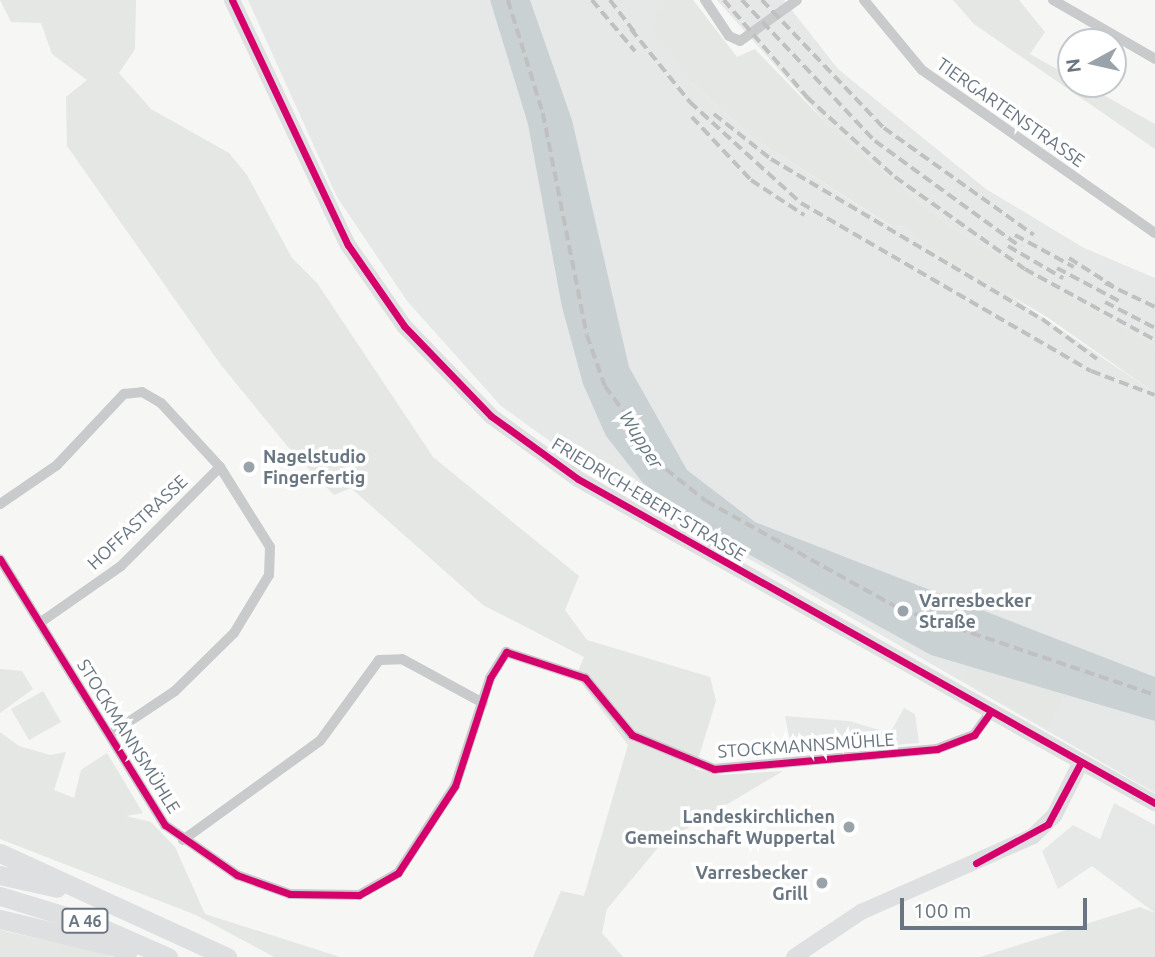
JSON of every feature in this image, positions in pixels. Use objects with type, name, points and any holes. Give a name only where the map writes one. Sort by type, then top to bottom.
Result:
[{"type":"highway","points":[[0,853],[92,896]]},
{"type":"highway","name":"A 46","points":[[0,875],[92,896],[228,957]]},
{"type":"highway","name":"A 46","points":[[0,896],[95,925],[168,957]]},
{"type":"highway","points":[[0,919],[47,926],[145,957]]},
{"type":"main road","name":"FRIEDRICH-EBERT-STRASSE","points":[[232,0],[348,245],[404,326],[469,396],[578,479],[1080,764],[1155,803]]},
{"type":"main road","points":[[794,957],[861,912],[1033,836],[1054,816],[1080,764]]},
{"type":"street","points":[[705,0],[729,36],[748,39],[793,3]]},
{"type":"street","name":"TIERGARTENSTRASSE","points":[[864,0],[922,70],[1155,233]]},
{"type":"street","points":[[1054,0],[1155,59]]},
{"type":"street","points":[[0,504],[57,465],[132,392],[161,403],[220,467],[272,560],[248,613],[202,668],[109,735]]},
{"type":"street","name":"HOFFASTRASSE","points":[[41,622],[121,566],[220,467]]},
{"type":"street","name":"STOCKMANNSMÜHLE","points":[[0,559],[41,622],[151,808],[183,840],[237,875],[290,894],[334,899],[375,889],[398,873],[440,813],[484,703],[496,662],[506,652],[520,652],[596,685],[632,735],[714,769],[937,749],[974,735],[990,713]]},
{"type":"street","points":[[183,840],[320,741],[379,660],[402,660],[484,703]]},
{"type":"shaded area","points":[[0,0],[136,0],[135,49],[119,73],[151,109],[229,153],[247,175],[292,258],[317,283],[433,457],[579,576],[565,610],[587,640],[710,677],[716,701],[695,769],[720,775],[783,771],[661,844],[607,909],[602,933],[623,957],[533,957],[561,891],[584,896],[628,745],[576,676],[584,657],[483,605],[351,488],[334,495],[288,447],[221,365],[67,146],[66,97],[87,80],[52,54],[41,23],[11,22]]},
{"type":"shaded area","points":[[248,0],[693,0],[732,53],[692,83],[753,138],[892,227],[907,226],[1155,393],[1155,793],[569,455],[501,406],[407,301],[337,197]]},
{"type":"shaded area","points":[[664,0],[693,0],[737,57],[755,49],[826,123],[946,224],[1155,345],[1155,393],[1047,317],[923,244],[907,226],[893,227],[753,138],[691,82],[650,26]]},
{"type":"shaded area","points":[[717,0],[784,0],[838,69],[986,189],[1084,248],[1155,278],[1155,345],[946,224],[826,123]]},
{"type":"shaded area","points":[[953,0],[1019,0],[1045,32],[1030,54],[1057,69],[1057,81],[974,24]]},
{"type":"shaded area","points":[[1081,98],[1109,98],[1155,124],[1155,149]]},
{"type":"shaded area","points":[[970,666],[1064,694],[1048,728],[963,679]]},
{"type":"shaded area","points":[[0,669],[22,671],[33,689],[0,713]]},
{"type":"shaded area","points":[[43,691],[61,722],[29,740],[11,709]]},
{"type":"shaded area","points":[[904,708],[915,714],[919,743],[792,753],[785,716],[849,721],[890,733]]},
{"type":"shaded area","points":[[0,732],[19,746],[50,755],[66,752],[54,790],[74,798],[81,770],[107,753],[143,813],[126,816],[151,822],[175,847],[205,914],[340,957],[274,957],[196,915],[0,839]]},
{"type":"shaded area","points":[[1114,803],[1155,825],[1155,913],[1092,866],[1058,889],[1042,851],[1073,825],[1100,839]]},
{"type":"shaded area","points":[[1140,907],[1155,913],[1155,957],[980,957]]},
{"type":"shaded area","points":[[0,930],[94,951],[112,957],[0,957]]},
{"type":"water","name":"Wupper","points":[[490,0],[530,0],[572,120],[629,367],[687,470],[755,522],[1155,677],[1155,721],[931,655],[721,539],[643,483],[606,436],[583,384],[562,307],[528,124]]},
{"type":"railway","points":[[508,0],[543,113],[587,335],[605,386],[666,469],[706,501],[900,609],[1155,695]]},
{"type":"railway","points":[[592,0],[635,51]]},
{"type":"railway","points":[[610,0],[636,34]]},
{"type":"railway","points":[[724,0],[807,97],[895,177],[1025,269],[1155,340]]},
{"type":"railway","points":[[742,0],[875,141],[1021,247]]},
{"type":"railway","points":[[762,0],[884,128],[1034,235]]},
{"type":"railway","points":[[631,29],[690,102],[801,203],[1091,371],[1155,395]]},
{"type":"railway","points":[[714,114],[771,159],[1042,319],[1097,359]]},
{"type":"railway","points":[[692,117],[751,180],[804,215]]},
{"type":"railway","points":[[1015,235],[1074,267]]},
{"type":"railway","points":[[1008,246],[1063,278]]},
{"type":"railway","points":[[1069,258],[1113,286]]},
{"type":"railway","points":[[1057,268],[1119,301]]},
{"type":"railway","points":[[1105,283],[1155,307]]},
{"type":"railway","points":[[1105,302],[1155,328]]},
{"type":"cycle path","points":[[232,0],[348,245],[404,326],[491,416],[578,479],[1155,803]]},
{"type":"cycle path","points":[[0,559],[165,825],[237,875],[290,894],[359,895],[398,873],[455,786],[490,678],[506,652],[585,678],[632,735],[714,769],[937,749],[974,735],[990,713]]},
{"type":"cycle path","points":[[976,863],[1048,824],[1080,764]]},
{"type":"place","name":"Nagelstudio Fingerfertig","points":[[249,467]]},
{"type":"place","name":"Varresbecker Straße","points":[[903,611]]},
{"type":"place","name":"Landeskirchlichen Gemeinschaft Wuppertal","points":[[849,827]]},
{"type":"place","name":"Varresbecker Grill","points":[[822,883]]}]
